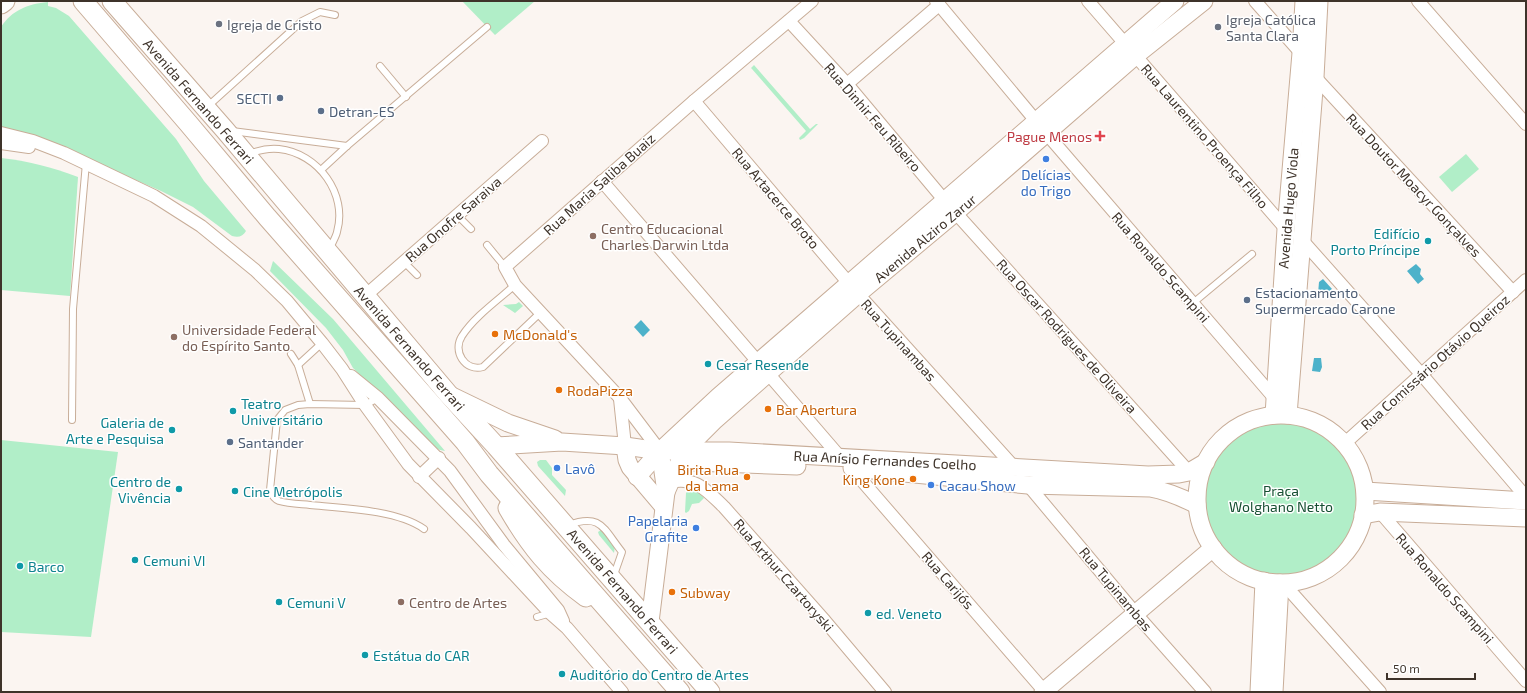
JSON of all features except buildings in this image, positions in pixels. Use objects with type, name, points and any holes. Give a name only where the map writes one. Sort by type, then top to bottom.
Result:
[{"type":"main road","points":[[1,4],[5,1]]},
{"type":"main road","name":"Avenida Fernando Ferrari","points":[[82,1],[267,217],[465,442],[489,474],[521,530],[538,554],[555,573],[612,614],[680,692]]},
{"type":"main road","name":"Avenida Fernando Ferrari","points":[[112,1],[226,130],[245,155],[449,395],[496,446],[710,692]]},
{"type":"main road","points":[[489,474],[488,457],[496,446]]},
{"type":"street","name":"Rua Maria Saliba Buaiz","points":[[505,268],[694,101],[812,1]]},
{"type":"street","name":"Rua Laurentino Proença Filho","points":[[1088,1],[1286,229]]},
{"type":"street","name":"Avenida Alziro Zarur","points":[[668,488],[684,451],[763,368],[1130,50],[1175,1]]},
{"type":"street","name":"Avenida Alziro Zarur","points":[[1130,50],[1204,1]]},
{"type":"street","points":[[1255,1],[1301,53]]},
{"type":"street","name":"Avenida Hugo Viola","points":[[1283,414],[1274,398],[1304,1]]},
{"type":"street","name":"Avenida Hugo Viola","points":[[1283,414],[1301,239],[1315,77],[1319,1]]},
{"type":"street","points":[[1418,1],[1526,124]]},
{"type":"street","points":[[847,84],[938,3]]},
{"type":"street","name":"Rua Ronaldo Scampini","points":[[938,3],[1041,127],[1274,398]]},
{"type":"street","name":"Rua Dinhir Feu Ribeiro","points":[[789,21],[847,84],[950,207]]},
{"type":"street","name":"Rua Doutor Moacyr Gonçalves","points":[[1315,77],[1512,292]]},
{"type":"street","name":"Rua Artacerce Broto","points":[[694,101],[854,289]]},
{"type":"street","points":[[1,133],[33,141],[64,152],[154,196],[201,226],[270,284],[287,301],[322,343],[342,369],[365,405],[419,477],[554,612]]},
{"type":"street","name":"Rua Onofre Saraiva","points":[[365,296],[542,141]]},
{"type":"street","points":[[1,143],[64,152]]},
{"type":"street","name":"Rua Carijós","points":[[602,182],[1044,692]]},
{"type":"street","name":"Rua Oscar Rodrigues de Oliveira","points":[[950,207],[1189,472]]},
{"type":"street","points":[[1301,239],[1422,375],[1526,497]]},
{"type":"street","points":[[505,268],[515,285],[620,398],[660,451],[668,488],[650,622]]},
{"type":"street","name":"Rua Comissário Otávio Queiroz","points":[[1345,444],[1526,280]]},
{"type":"street","name":"Rua Tupinambas","points":[[854,289],[1014,467]]},
{"type":"street","name":"Avenida Alziro Zarur","points":[[638,477],[660,451],[718,397],[763,368]]},
{"type":"street","points":[[342,369],[378,398],[450,471],[554,612],[622,692]]},
{"type":"street","name":"Rua Anísio Fernandes Coelho","points":[[449,395],[508,423],[562,442]]},
{"type":"street","points":[[620,398],[627,460],[630,467],[638,477],[668,488]]},
{"type":"street","points":[[1283,414],[1309,419],[1328,429],[1345,444],[1355,458],[1365,491],[1363,515],[1354,539],[1340,559],[1322,572],[1303,580],[1276,583],[1244,574],[1227,563],[1213,548],[1205,535],[1197,505],[1200,475],[1206,462],[1218,444],[1234,429],[1253,420],[1283,414]]},
{"type":"street","points":[[715,420],[714,434],[721,445],[729,451]]},
{"type":"street","name":"Rua Anísio Fernandes Coelho","points":[[496,446],[562,442],[625,446],[660,451],[729,451],[909,468],[934,469],[1014,467],[1148,475],[1179,474],[1189,472],[1206,462]]},
{"type":"street","points":[[419,477],[438,458]]},
{"type":"street","name":"Rua Anísio Fernandes Coelho","points":[[668,488],[684,464],[693,462],[846,462]]},
{"type":"street","name":"Rua Anísio Fernandes Coelho","points":[[934,469],[1028,485],[1150,488],[1165,491],[1197,505]]},
{"type":"street","name":"Rua Arthur Czartoryski","points":[[668,488],[678,480],[688,480],[707,490],[724,507],[825,621],[885,692]]},
{"type":"street","name":"Rua Tupinambas","points":[[1028,485],[1136,614],[1204,692]]},
{"type":"street","points":[[1365,491],[1526,501]]},
{"type":"street","points":[[1363,515],[1380,512],[1526,518]]},
{"type":"street","name":"Rua Ronaldo Scampini","points":[[1380,512],[1526,681]]},
{"type":"street","points":[[471,528],[485,517]]},
{"type":"street","points":[[1044,692],[1213,548]]},
{"type":"street","points":[[1259,692],[1276,583]]},
{"type":"street","points":[[1274,692],[1276,583]]},
{"type":"street","points":[[1276,583],[1380,692]]},
{"type":"lane","points":[[206,108],[302,21],[320,12],[335,15]]},
{"type":"lane","points":[[321,170],[347,146],[487,27]]},
{"type":"lane","points":[[380,66],[406,97]]},
{"type":"lane","points":[[226,130],[347,146]]},
{"type":"lane","points":[[245,155],[262,150],[280,150],[304,158],[321,170],[330,181],[336,194],[339,208],[338,231],[328,252]]},
{"type":"lane","points":[[72,420],[73,309],[86,163]]},
{"type":"lane","points":[[457,215],[471,229]]},
{"type":"lane","points":[[487,245],[505,268]]},
{"type":"lane","points":[[1193,303],[1252,254]]},
{"type":"lane","points":[[404,262],[417,275]]},
{"type":"lane","points":[[515,285],[474,322],[461,337],[458,344],[458,350],[461,358],[467,365],[478,368],[483,367],[541,312]]},
{"type":"lane","points":[[298,365],[322,343]]},
{"type":"lane","points":[[291,354],[298,365],[310,404]]},
{"type":"lane","points":[[378,398],[365,405],[310,404],[298,405],[285,410],[277,420],[270,490],[274,499],[284,502],[342,508],[394,516],[411,521],[424,529]]},
{"type":"lane","points":[[566,526],[584,520],[593,520],[599,523],[622,552],[612,579]]},
{"type":"lane","points":[[537,617],[554,612]]},
{"type":"green space","points":[[462,1],[535,1],[495,35]]},
{"type":"green space","points":[[48,2],[48,6],[56,8],[69,16],[176,139],[204,181],[246,231],[244,234],[239,237],[234,237],[193,207],[161,191],[76,154],[1,132],[1,27],[15,12],[27,6]]},
{"type":"green space","points":[[754,65],[810,129],[818,124],[804,138],[800,140],[799,138],[806,131],[751,68]]},
{"type":"green space","points":[[1466,154],[1479,169],[1452,192],[1439,177]]},
{"type":"green space","points":[[1,158],[40,165],[78,177],[70,296],[1,290]]},
{"type":"green space","points":[[273,261],[333,319],[445,451],[432,446],[353,368],[343,350],[326,328],[270,271]]},
{"type":"green space","points":[[519,302],[523,306],[515,313],[503,305],[516,304]]},
{"type":"green space","name":"Praça Wolghano Netto","points":[[1274,423],[1288,423],[1303,426],[1317,432],[1335,445],[1348,463],[1354,477],[1357,499],[1354,521],[1348,535],[1335,553],[1317,566],[1303,572],[1288,575],[1274,575],[1259,572],[1245,566],[1233,558],[1222,547],[1214,535],[1208,521],[1205,506],[1205,492],[1208,477],[1214,463],[1222,451],[1233,440],[1245,432],[1259,426]]},
{"type":"green space","points":[[1,440],[118,452],[91,637],[1,632]]},
{"type":"green space","points":[[540,460],[546,460],[552,468],[552,475],[566,490],[565,496],[538,466],[537,462]]},
{"type":"green space","points":[[690,488],[697,490],[704,498],[699,503],[692,504],[689,511],[686,513],[686,493]]},
{"type":"green space","points":[[601,530],[615,546],[614,553],[599,535],[598,532]]},
{"type":"water","points":[[1416,264],[1421,269],[1420,274],[1424,279],[1418,284],[1407,271]]},
{"type":"water","points":[[1323,279],[1332,289],[1325,294],[1318,294],[1319,282]]},
{"type":"water","points":[[641,320],[650,330],[643,337],[634,327]]},
{"type":"water","points":[[1314,358],[1321,358],[1322,367],[1320,372],[1312,371]]},
{"type":"place","name":"Igreja de Cristo","points":[[219,24]]},
{"type":"place","name":"Igreja Católica Santa Clara","points":[[1218,27]]},
{"type":"place","name":"SECTI","points":[[280,98]]},
{"type":"place","name":"Detran-ES","points":[[321,111]]},
{"type":"place","name":"Pague Menos","points":[[1100,136]]},
{"type":"place","name":"Delícias do Trigo","points":[[1046,159]]},
{"type":"place","name":"Centro Educacional Charles Darwin Ltda","points":[[593,236]]},
{"type":"place","name":"Edifício Porto Príncipe","points":[[1428,241]]},
{"type":"place","name":"Estacionamento Supermercado Carone","points":[[1247,300]]},
{"type":"place","name":"McDonald's","points":[[495,334]]},
{"type":"place","name":"Universidade Federal do Espírito Santo","points":[[174,337]]},
{"type":"place","name":"Cesar Resende","points":[[708,364]]},
{"type":"place","name":"RodaPizza","points":[[559,390]]},
{"type":"place","name":"Bar Abertura","points":[[768,409]]},
{"type":"place","name":"Teatro Universitário","points":[[233,411]]},
{"type":"place","name":"Galeria de Arte e Pesquisa","points":[[172,430]]},
{"type":"place","name":"Santander","points":[[230,442]]},
{"type":"place","name":"Lavô","points":[[557,468]]},
{"type":"place","name":"Birita Rua da Lama","points":[[747,477]]},
{"type":"place","name":"King Kone","points":[[913,479]]},
{"type":"place","name":"Cacau Show","points":[[931,485]]},
{"type":"place","name":"Centro de Vivência","points":[[179,489]]},
{"type":"place","name":"Cine Metrópolis","points":[[235,491]]},
{"type":"place","name":"Papelaria Grafite","points":[[696,528]]},
{"type":"place","name":"Cemuni VI","points":[[135,560]]},
{"type":"place","name":"Barco","points":[[20,566]]},
{"type":"place","name":"Subway","points":[[672,592]]},
{"type":"place","name":"Cemuni V","points":[[279,602]]},
{"type":"place","name":"Centro de Artes","points":[[401,602]]},
{"type":"place","name":"ed. Veneto","points":[[868,613]]},
{"type":"place","name":"Estátua do CAR","points":[[365,655]]},
{"type":"place","name":"Auditório do Centro de Artes","points":[[562,674]]}]
